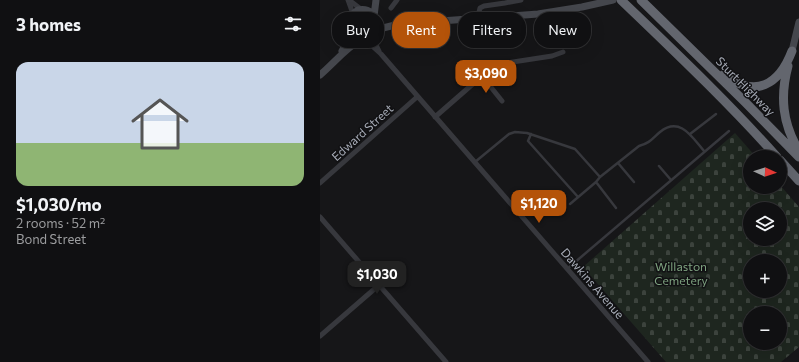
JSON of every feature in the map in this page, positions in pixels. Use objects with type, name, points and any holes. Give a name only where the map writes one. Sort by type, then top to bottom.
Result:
[{"type":"highway","points":[[621,0],[694,69],[771,150]]},
{"type":"highway","name":"Sturt Highway","points":[[641,0],[746,102],[799,157]]},
{"type":"highway","points":[[687,44],[734,82],[752,87],[766,84],[777,76],[792,51]]},
{"type":"highway","points":[[792,51],[784,80],[783,104],[788,127],[799,151]]},
{"type":"highway","points":[[787,168],[799,181]]},
{"type":"main road","points":[[363,10],[373,0]]},
{"type":"main road","points":[[375,12],[376,0]]},
{"type":"main road","points":[[526,15],[582,7],[609,1]]},
{"type":"main road","points":[[356,12],[358,10],[371,12]]},
{"type":"main road","points":[[792,51],[799,22]]},
{"type":"main road","points":[[340,54],[343,48]]},
{"type":"main road","points":[[320,75],[348,48]]},
{"type":"street","points":[[349,0],[363,10]]},
{"type":"street","points":[[349,0],[352,12]]},
{"type":"street","points":[[391,8],[397,0]]},
{"type":"street","points":[[479,12],[480,8],[484,6],[521,0]]},
{"type":"street","name":"Dawkins Avenue","points":[[374,48],[648,362]]},
{"type":"street","name":"Dawkins Avenue","points":[[377,48],[381,54]]},
{"type":"street","points":[[435,117],[482,76],[500,64],[552,56],[563,52]]},
{"type":"street","points":[[482,76],[502,101]]},
{"type":"street","name":"Edward Street","points":[[320,183],[417,97]]},
{"type":"street","points":[[320,217],[446,362]]},
{"type":"street","points":[[320,336],[379,285]]},
{"type":"lane","points":[[690,134],[716,114]]},
{"type":"lane","points":[[570,204],[600,177],[639,146],[647,144],[666,128],[676,126],[685,130],[704,151]]},
{"type":"lane","points":[[567,269],[729,131]]},
{"type":"lane","points":[[475,162],[509,134],[514,132],[527,133],[575,149],[600,177]]},
{"type":"lane","points":[[530,134],[528,141],[578,197]]},
{"type":"lane","points":[[618,163],[634,182]]},
{"type":"lane","points":[[660,166],[671,180]]},
{"type":"lane","points":[[596,182],[616,208]]},
{"type":"green space","name":"Willaston Cemetery","points":[[735,133],[750,150],[743,150],[743,194],[787,193],[799,207],[799,347],[781,362],[666,362],[583,267]]}]
